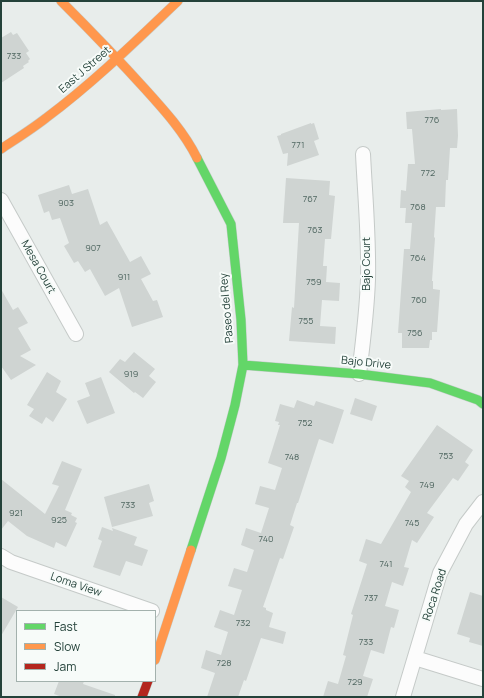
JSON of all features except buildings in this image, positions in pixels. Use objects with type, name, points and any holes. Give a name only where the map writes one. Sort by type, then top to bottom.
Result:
[{"type":"main road","name":"Paseo del Rey","points":[[61,1],[118,58],[170,117],[191,146],[231,224],[241,320],[242,365],[235,405],[221,458],[156,657]]},
{"type":"main road","name":"East J Street","points":[[1,149],[50,116],[118,58],[178,1]]},
{"type":"main road","name":"Bajo Drive","points":[[242,365],[359,374],[430,383],[478,400],[483,404]]},
{"type":"main road","points":[[142,697],[148,682]]},
{"type":"street","name":"Bajo Court","points":[[359,374],[366,322],[368,278],[362,154]]},
{"type":"street","name":"Mesa Court","points":[[1,200],[76,334]]},
{"type":"street","name":"Roca Road","points":[[403,697],[440,573],[466,524],[483,502]]},
{"type":"street","name":"Loma View","points":[[1,556],[12,562],[149,610]]},
{"type":"street","points":[[156,612],[170,617]]},
{"type":"street","points":[[415,658],[483,679]]},
{"type":"traffic: fast","points":[[191,550],[221,458],[235,405],[243,365],[241,320],[231,224],[197,158]]},
{"type":"traffic: fast","points":[[243,365],[359,374],[430,383],[478,400],[483,404]]},
{"type":"traffic: slow","points":[[61,1],[174,122],[197,158]]},
{"type":"traffic: slow","points":[[1,149],[41,122],[81,91],[178,1]]},
{"type":"traffic: slow","points":[[156,657],[191,550]]},
{"type":"traffic: jam","points":[[142,697],[148,682]]}]
